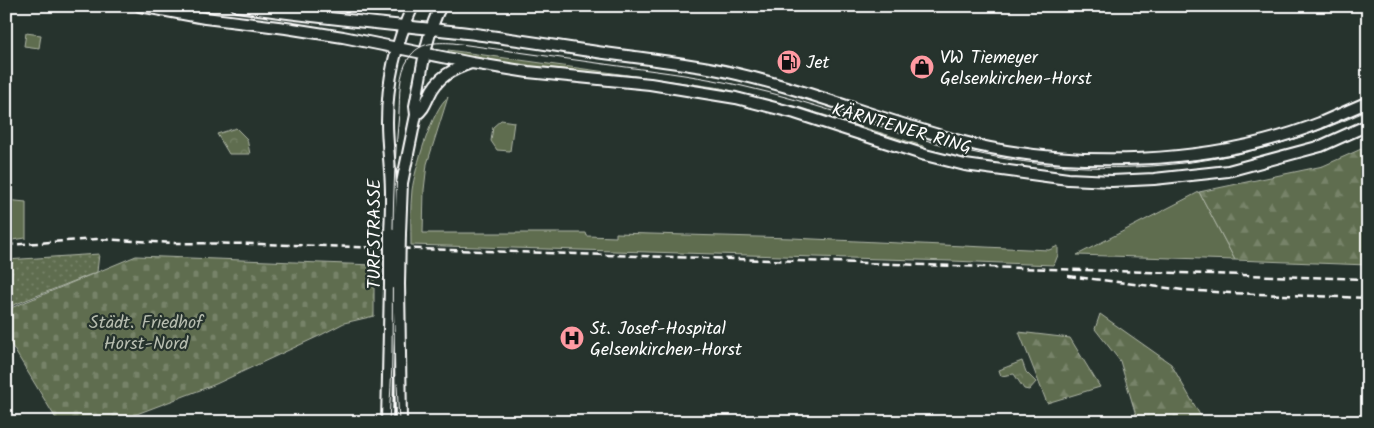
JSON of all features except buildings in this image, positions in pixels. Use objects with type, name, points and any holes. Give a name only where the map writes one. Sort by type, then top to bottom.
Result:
[{"type":"main road","name":"KÄRNTENER RING","points":[[140,6],[205,18],[286,28],[398,47],[472,63],[528,72],[650,84],[736,98],[795,113],[925,155],[964,165],[1070,179],[1112,181],[1154,179],[1228,171],[1320,146],[1368,125]]},
{"type":"main road","name":"KÄRNTENER RING","points":[[237,6],[515,39],[713,69],[798,91],[961,142],[1003,150],[1067,158],[1118,159],[1188,154],[1223,149],[1271,138],[1318,123],[1368,102]]},
{"type":"main road","points":[[398,47],[404,27],[414,6]]},
{"type":"main road","points":[[425,53],[437,13],[441,6]]},
{"type":"main road","name":"TURFSTRASSE","points":[[387,422],[394,372],[395,233],[387,121],[391,78],[398,47]]},
{"type":"main road","name":"TURFSTRASSE","points":[[395,233],[402,180],[416,115],[415,106],[425,53]]},
{"type":"main road","points":[[416,115],[424,108],[429,95],[440,79],[454,69],[472,63]]},
{"type":"main road","name":"TURFSTRASSE","points":[[394,372],[401,422]]},
{"type":"green space","points":[[26,33],[41,35],[39,48],[24,46]]},
{"type":"green space","points":[[448,50],[721,88],[821,114],[923,146],[924,148],[792,107],[731,92],[656,79],[518,65],[448,53]]},
{"type":"green space","points":[[448,97],[427,164],[423,233],[586,233],[587,236],[616,237],[616,233],[792,238],[1049,250],[1058,246],[1058,255],[1054,265],[411,245],[411,197],[417,168],[430,126]]},
{"type":"green space","points":[[501,120],[514,122],[510,151],[497,150],[491,141],[493,127]]},
{"type":"green space","points":[[236,128],[247,139],[250,154],[229,154],[217,134]]},
{"type":"green space","points":[[1368,146],[1368,265],[1235,260],[1199,192],[1323,166]]},
{"type":"green space","points":[[1199,192],[1235,260],[1077,255]]},
{"type":"green space","points":[[6,200],[26,202],[26,238],[6,241]]},
{"type":"green space","points":[[99,254],[97,272],[6,308],[6,260]]},
{"type":"green space","name":"Städt. Friedhof Horst-Nord","points":[[136,256],[374,265],[374,316],[344,323],[216,384],[121,420],[114,417],[100,422],[58,422],[6,336],[6,310]]},
{"type":"green space","points":[[1100,314],[1171,364],[1204,422],[1138,422],[1120,361],[1095,329]]},
{"type":"green space","points":[[1019,332],[1070,338],[1100,387],[1047,403]]},
{"type":"green space","points":[[1022,361],[1026,372],[1036,382],[1029,390],[1024,389],[1014,374],[1001,376],[999,370]]},
{"type":"tram line","points":[[389,422],[392,362],[394,203],[400,85],[405,64],[409,58],[418,49],[428,44],[453,43],[713,80],[796,100],[959,149],[1010,160],[1062,166],[1115,167],[1167,165],[1219,158],[1270,146],[1320,130],[1368,110]]},
{"type":"tram line","points":[[397,384],[399,422]]},
{"type":"railway","points":[[6,245],[97,239],[174,243],[261,244],[1368,279]]},
{"type":"railway","points":[[1068,276],[1184,290],[1368,298]]},
{"type":"place","name":"Jet","points":[[789,62]]},
{"type":"place","name":"VW Tiemeyer Gelsenkirchen-Horst","points":[[922,67]]},
{"type":"place","name":"St. Josef-Hospital Gelsenkirchen-Horst","points":[[572,338]]}]
